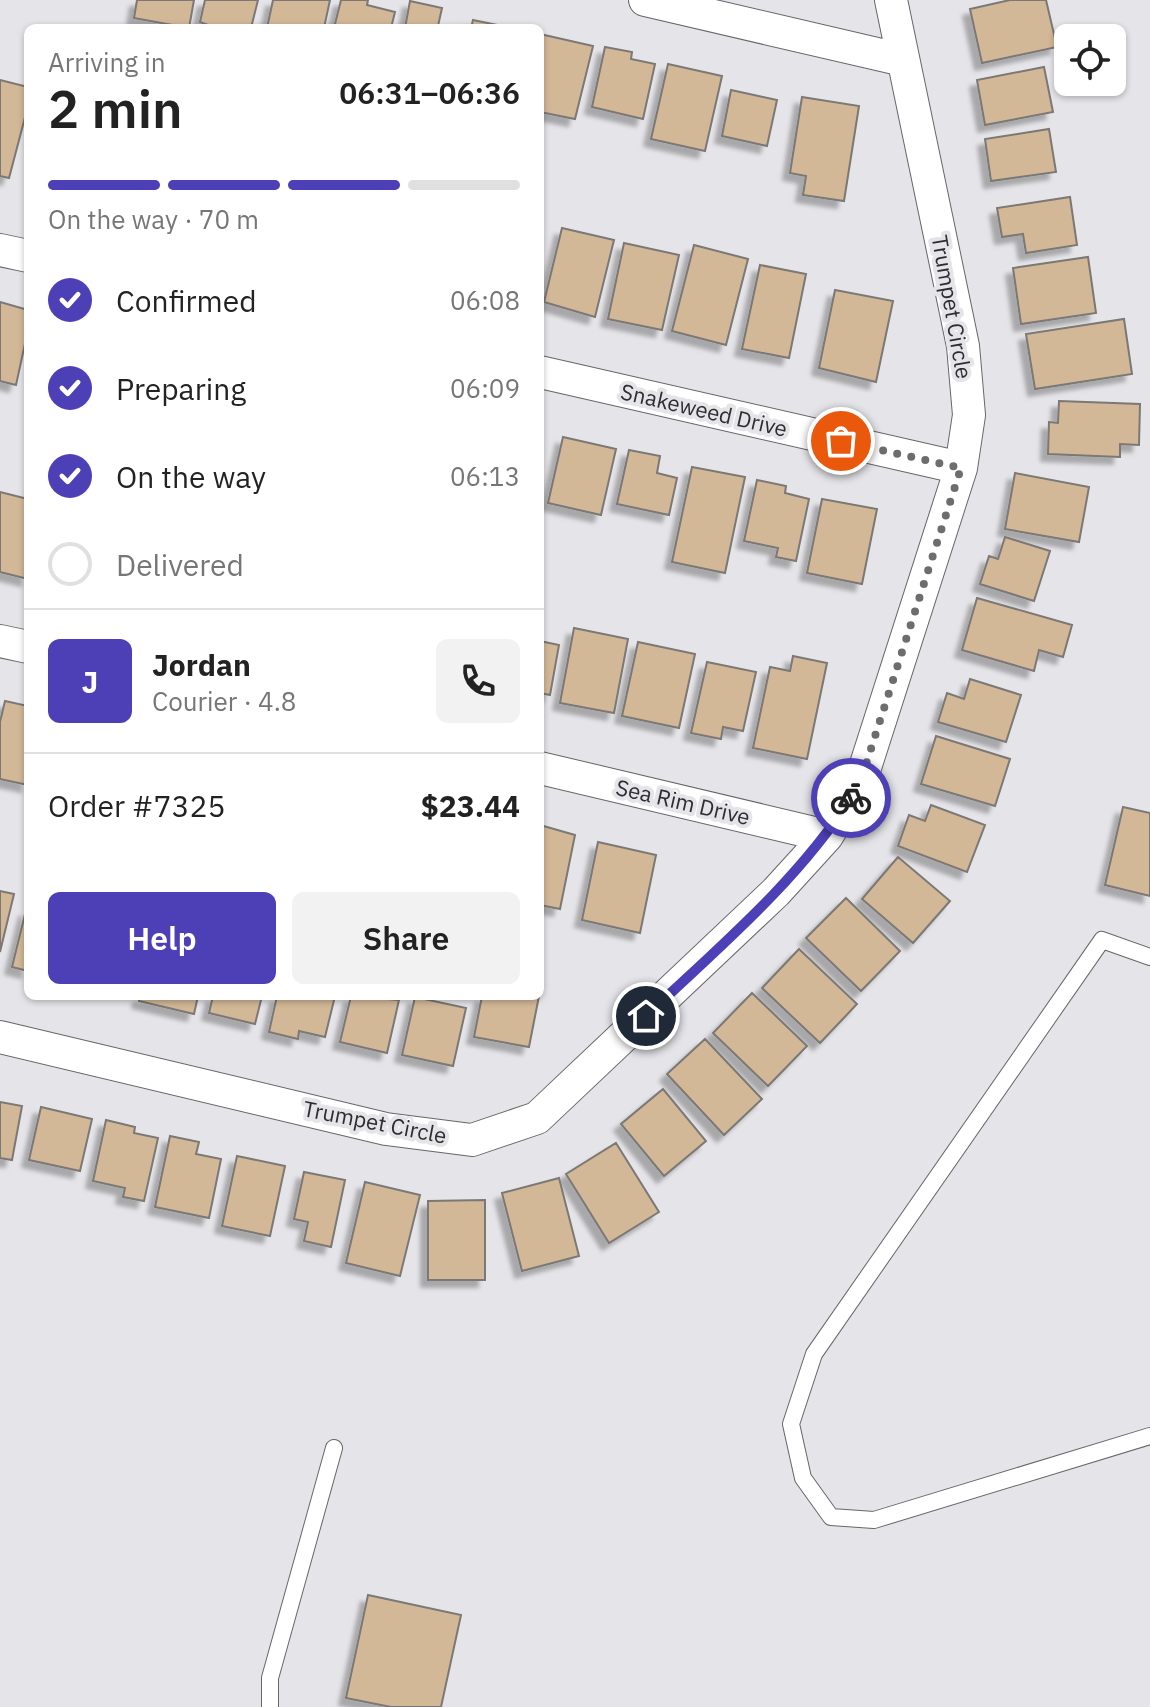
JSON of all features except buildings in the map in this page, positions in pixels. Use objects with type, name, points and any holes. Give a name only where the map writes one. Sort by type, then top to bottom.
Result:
[{"type":"street","points":[[645,0],[903,60]]},
{"type":"street","name":"Trumpet Circle","points":[[0,1037],[386,1129],[472,1140],[537,1118],[776,892],[827,836],[861,780],[961,468],[969,415],[963,346],[891,0]]},
{"type":"street","points":[[0,250],[24,255]]},
{"type":"street","name":"Snakeweed Drive","points":[[544,373],[961,468]]},
{"type":"street","points":[[0,641],[24,646]]},
{"type":"street","name":"Sea Rim Drive","points":[[544,769],[827,836]]},
{"type":"lane","points":[[1150,957],[1102,940],[814,1354],[791,1424],[803,1478],[831,1517],[874,1520],[1150,1436]]},
{"type":"lane","points":[[270,1707],[270,1678],[334,1448]]},
{"type":"way so far","points":[[841,441],[961,468],[861,780],[851,798]]},
{"type":"route","points":[[646,1016],[776,892],[827,836],[851,798]]}]
